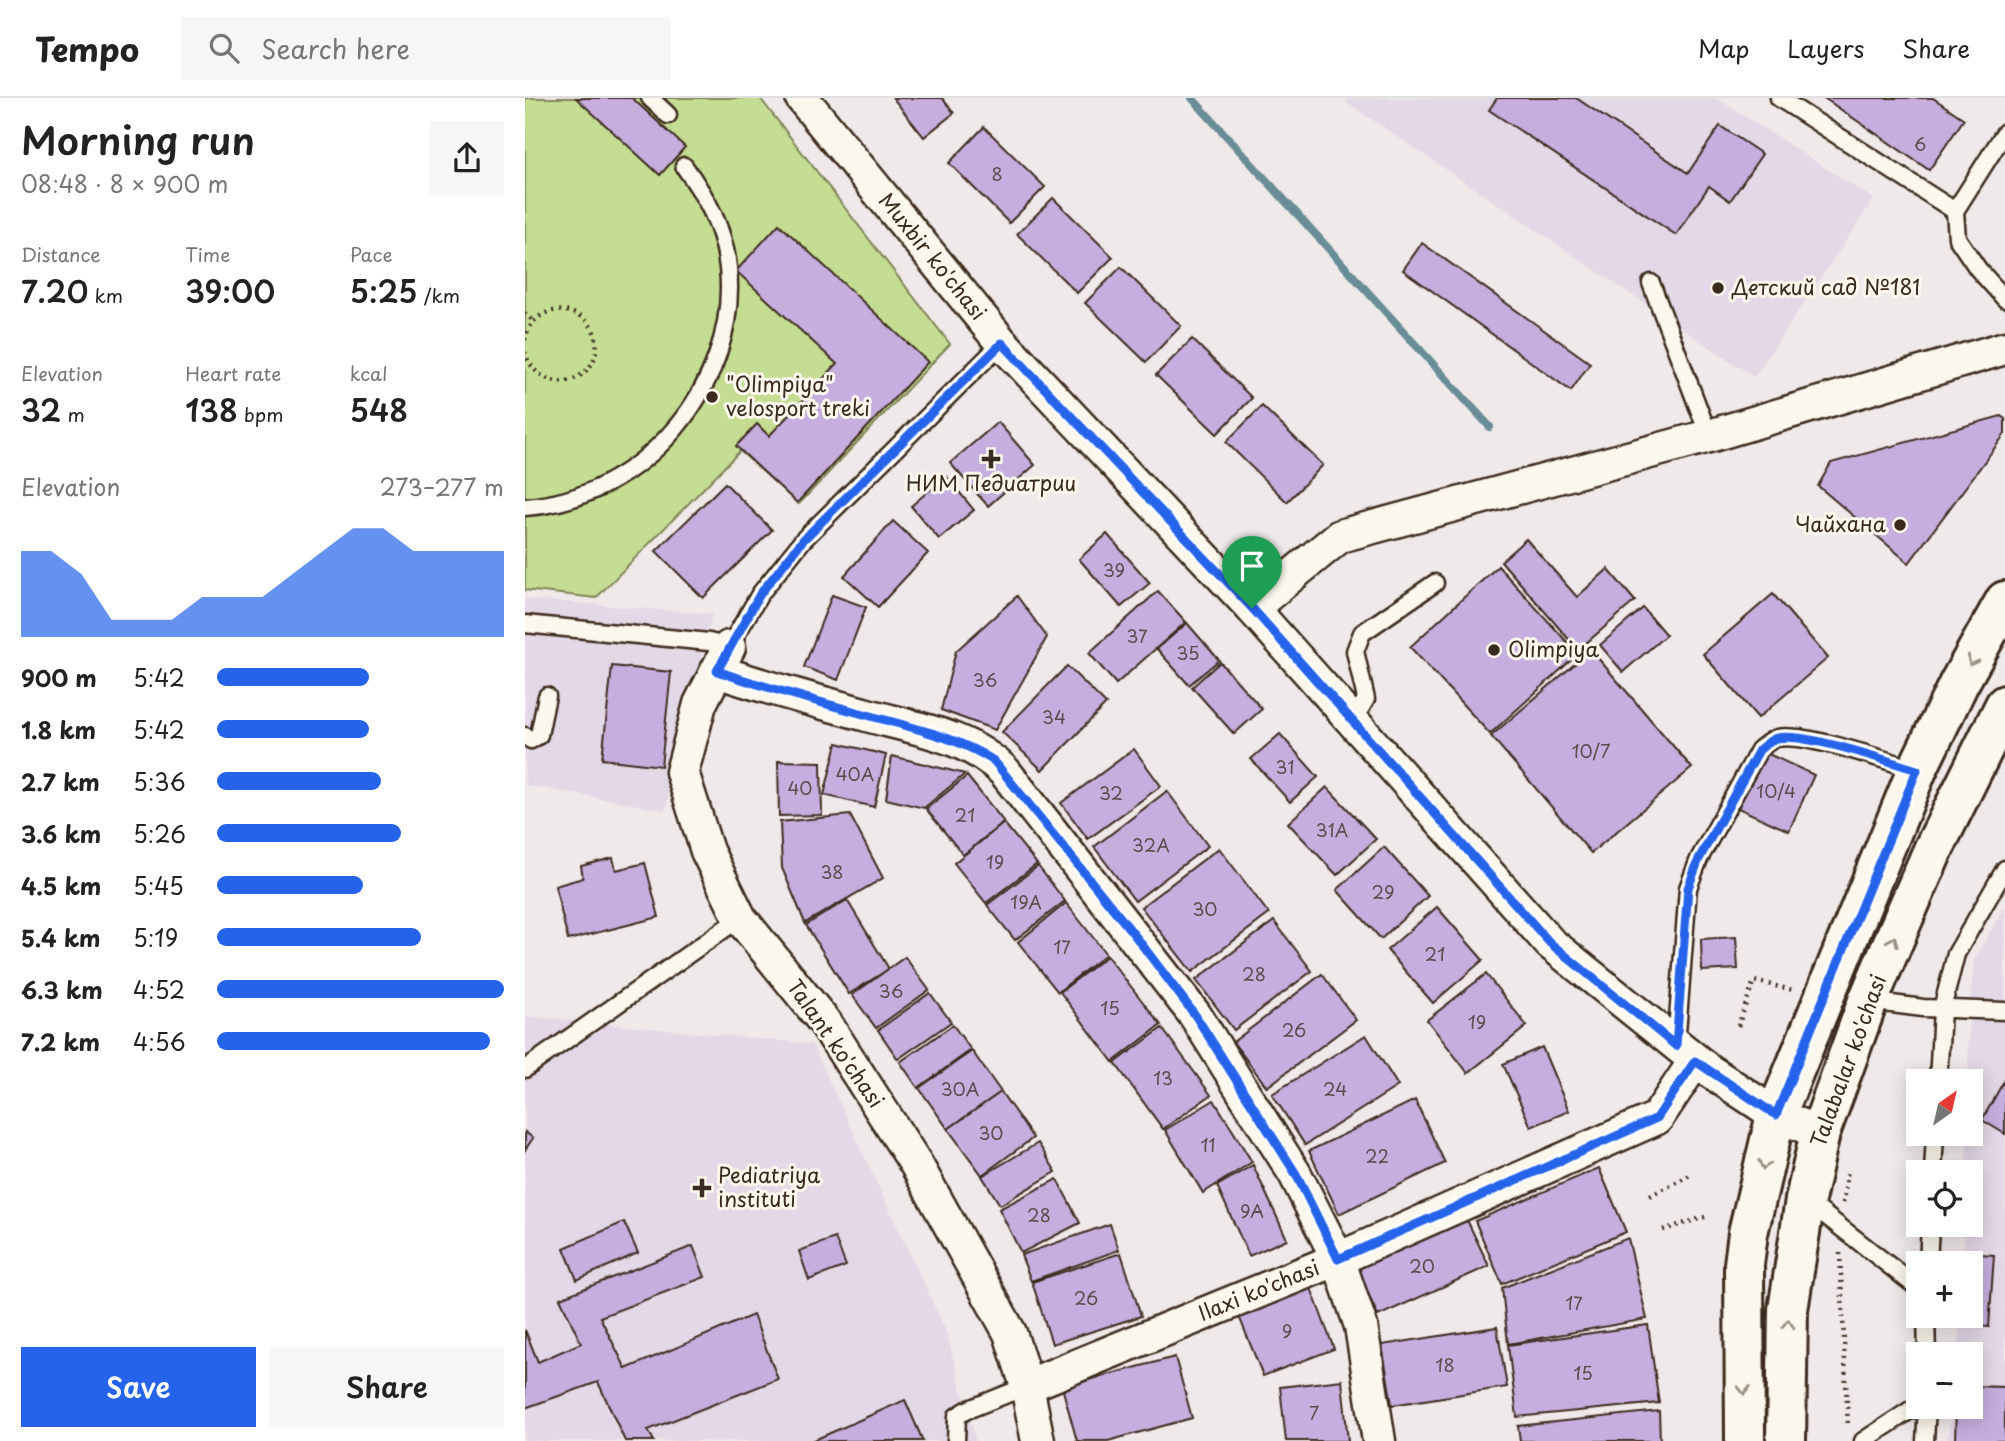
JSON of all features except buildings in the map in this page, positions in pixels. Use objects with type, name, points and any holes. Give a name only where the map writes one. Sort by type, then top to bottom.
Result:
[{"type":"main road","points":[[1745,1441],[1744,1264],[1748,1233],[1776,1115],[1917,770],[1959,683],[2005,601]]},
{"type":"main road","name":"Talabalar ko'chasi","points":[[1786,1441],[1789,1310],[1805,1200],[1820,1133],[1868,1001],[1933,850],[2005,705]]},
{"type":"street","name":"Muxbir ko'chasi","points":[[802,98],[1002,343],[1252,608],[1550,943],[1686,1053],[1776,1115],[1820,1133]]},
{"type":"street","points":[[1252,608],[1340,536],[1709,436],[2005,348]]},
{"type":"street","points":[[723,659],[752,683],[940,735],[972,747],[994,761],[1136,937],[1195,1015],[1296,1174],[1338,1259],[1361,1326],[1379,1441]]},
{"type":"street","name":"Talant ko'chasi","points":[[723,659],[700,704],[682,772],[707,851],[740,918],[826,1024],[916,1164],[1010,1333],[1027,1386],[1038,1441]]},
{"type":"street","name":"Ilaxi ko'chasi","points":[[1027,1386],[1338,1259],[1657,1118],[1686,1053]]},
{"type":"lane","points":[[650,98],[668,115]]},
{"type":"lane","points":[[1779,98],[1955,211]]},
{"type":"lane","points":[[2005,132],[1955,211],[1957,238],[1978,269],[2005,299]]},
{"type":"lane","points":[[525,507],[573,500],[608,485],[637,467],[663,443],[687,413],[707,379],[722,342],[729,303],[728,267],[720,229],[706,196],[684,166]]},
{"type":"lane","points":[[1651,283],[1709,436]]},
{"type":"lane","name":"Talant ko'chasi","points":[[723,659],[760,594],[803,540],[1002,343]]},
{"type":"lane","points":[[1350,718],[1359,711],[1366,699],[1356,652],[1362,633],[1435,583]]},
{"type":"lane","points":[[525,624],[709,642],[723,659]]},
{"type":"lane","points":[[525,736],[531,740],[539,735],[547,696]]},
{"type":"lane","points":[[1686,1053],[1688,888],[1699,859],[1759,750],[1775,738],[1798,738],[1917,770]]},
{"type":"lane","points":[[1939,1069],[1945,990],[1957,954],[2005,869]]},
{"type":"lane","points":[[525,1069],[740,918]]},
{"type":"lane","points":[[1868,1001],[2005,1012]]},
{"type":"lane","points":[[1805,1200],[1906,1279]]},
{"type":"lane","points":[[956,1441],[957,1416],[1027,1386]]},
{"type":"lane","points":[[1864,1441],[1906,1413]]},
{"type":"lane","points":[[1925,1441],[1926,1419]]},
{"type":"path","points":[[525,340],[534,322],[543,314],[567,310],[579,315],[594,333],[596,345],[589,368],[580,376],[558,382],[537,373],[525,352]]},
{"type":"path","points":[[525,313],[534,322]]},
{"type":"path","points":[[1738,1026],[1754,981],[1800,992]]},
{"type":"path","points":[[1650,1196],[1692,1174]]},
{"type":"path","points":[[1663,1230],[1705,1217]]},
{"type":"shaded area","name":"Детский сад №181","points":[[1350,98],[1716,98],[1874,199],[1754,377],[1346,102]]},
{"type":"shaded area","points":[[525,599],[712,614],[665,810],[525,785]]},
{"type":"shaded area","points":[[2005,906],[2005,1441],[1947,1441],[1951,1419],[1983,1419],[1983,1342],[1959,1342],[1959,1328],[1983,1328],[1983,1251],[1964,1251],[1965,1237],[1983,1237],[1983,1160],[1966,1160],[1967,1146],[1983,1146],[1983,1069],[1968,1069],[1969,1010],[1974,960]]},
{"type":"shaded area","name":"Pediatriya instituti","points":[[525,1016],[812,1044],[946,1331],[976,1441],[525,1441]]},
{"type":"green space","name":"\"Olimpiya\" velosport treki","points":[[525,98],[760,98],[950,344],[799,504],[740,451],[596,598],[525,590]]},
{"type":"waterway","points":[[1192,98],[1490,427]]},
{"type":"place","name":"Детский сад №181","points":[[1718,288]]},
{"type":"place","name":"\"Olimpiya\" velosport treki","points":[[712,397]]},
{"type":"place","name":"НИМ Педиатрии","points":[[991,459]]},
{"type":"place","name":"Чайхана","points":[[1900,525]]},
{"type":"place","name":"Olimpiya","points":[[1494,650]]},
{"type":"place","name":"Pediatriya instituti","points":[[702,1188]]},
{"type":"route","points":[[1002,343],[1252,608],[1550,943],[1676,1046],[1688,888],[1699,859],[1759,750],[1775,738],[1798,738],[1917,770],[1776,1115],[1695,1061],[1657,1118],[1338,1259],[1296,1174],[1195,1015],[1136,937],[994,761],[972,747],[940,735],[717,671],[760,594],[803,540],[1002,343]]}]
